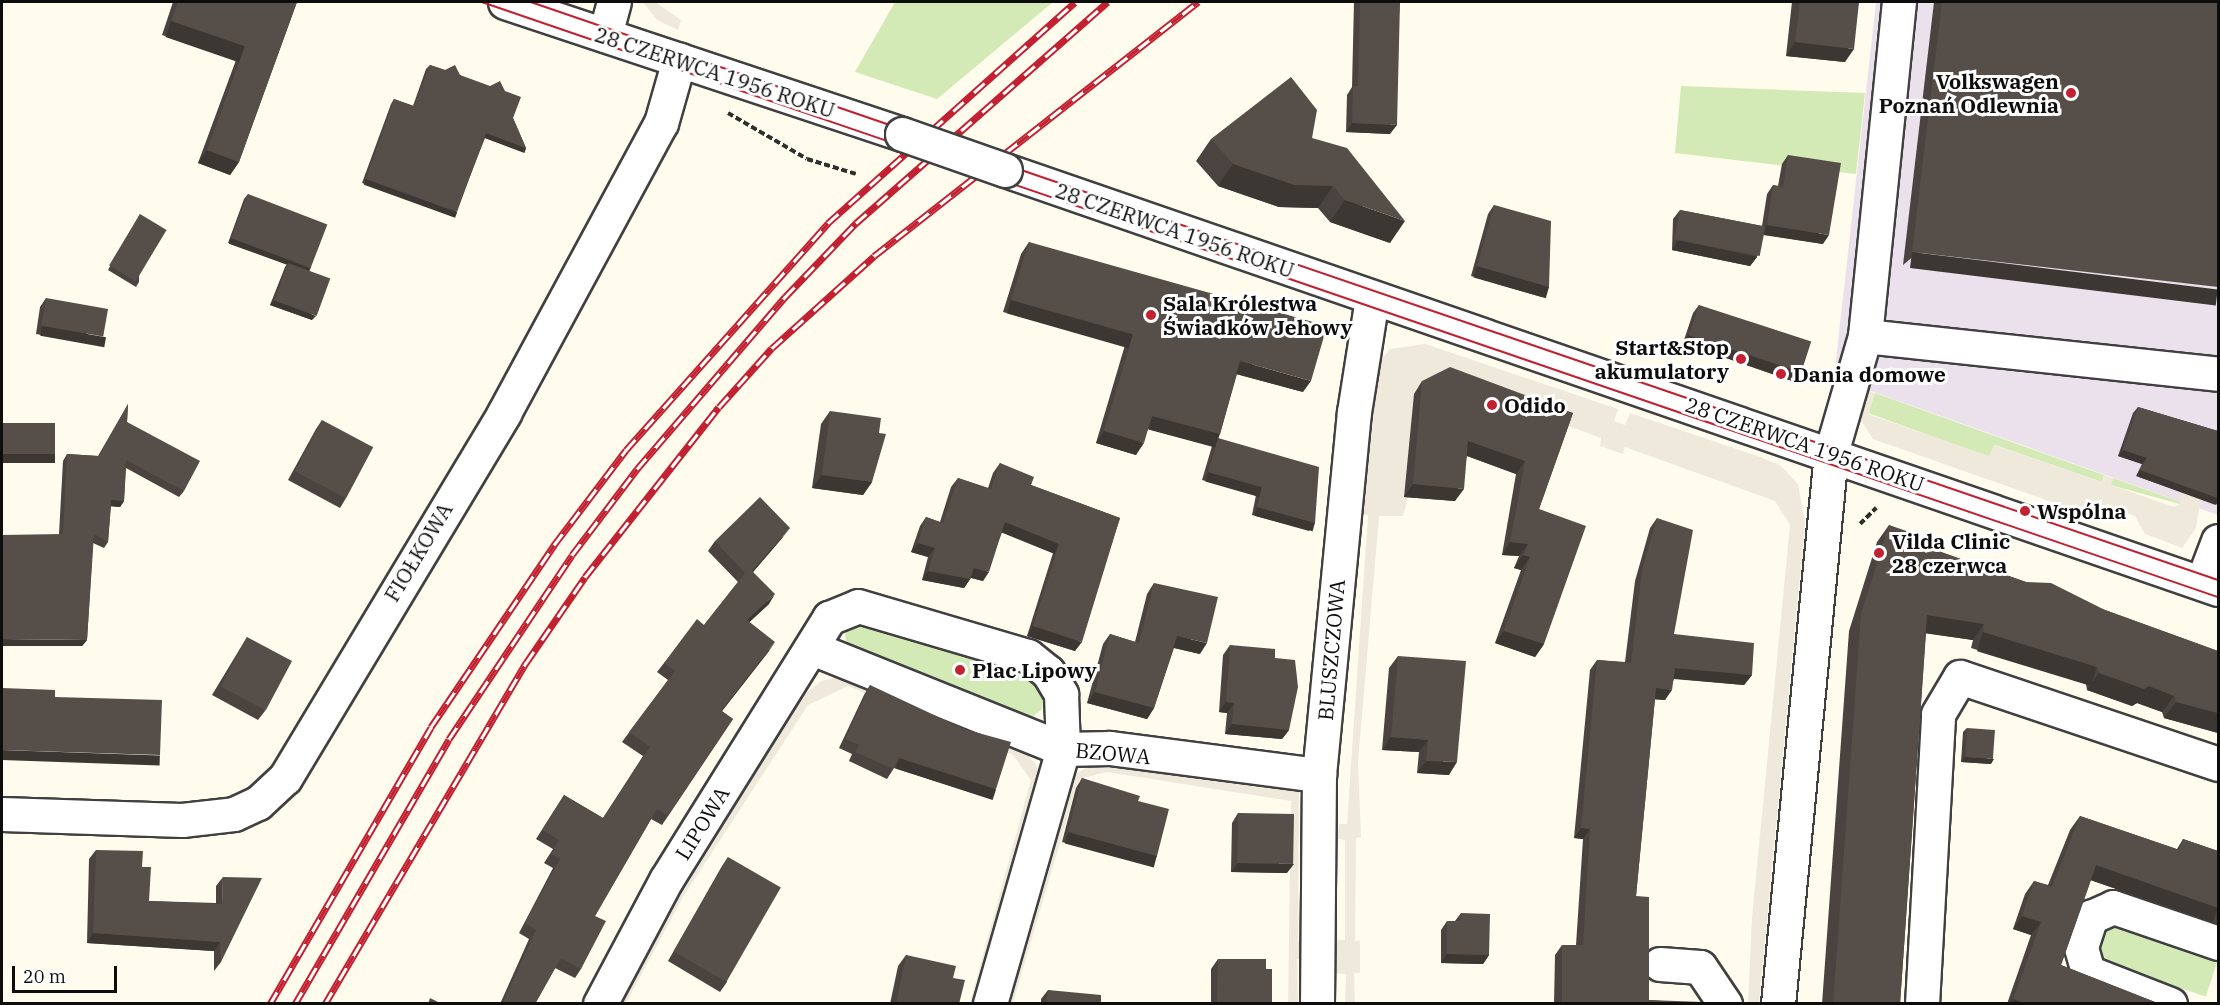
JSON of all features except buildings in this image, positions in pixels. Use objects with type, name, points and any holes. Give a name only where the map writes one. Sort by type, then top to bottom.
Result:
[{"type":"street","name":"28 CZERWCA 1956 ROKU","points":[[505,2],[902,134],[1372,298],[1831,453],[2210,586]]},
{"type":"street","points":[[605,35],[614,2]]},
{"type":"street","points":[[1778,1004],[1831,453],[1865,336],[1899,2]]},
{"type":"street","name":"FIOŁKOWA","points":[[2,814],[182,820],[234,814],[258,803],[285,778],[504,413],[661,123],[679,60]]},
{"type":"street","name":"BLUSZCZOWA","points":[[1317,1004],[1319,775],[1354,412],[1372,298]]},
{"type":"street","points":[[1865,336],[2218,374]]},
{"type":"street","points":[[2210,586],[2218,541]]},
{"type":"street","points":[[858,606],[1029,656],[1048,672],[1061,694],[1063,749],[812,648],[828,618],[858,606]]},
{"type":"street","name":"LIPOWA","points":[[600,1004],[666,880],[812,648]]},
{"type":"street","points":[[1923,1004],[1938,714],[1960,677],[2218,764]]},
{"type":"street","name":"BZOWA","points":[[990,1004],[1063,749],[1110,748],[1319,775]]},
{"type":"street","points":[[2170,1004],[2088,972],[2081,946],[2091,917],[2113,907],[2218,943]]},
{"type":"street","points":[[1660,964],[1700,967],[1725,1004]]},
{"type":"path","points":[[724,107],[734,121],[807,159],[856,174]]},
{"type":"path","points":[[1864,525],[1882,500]]},
{"type":"shaded area","points":[[643,2],[655,2],[681,20],[678,30],[657,20]]},
{"type":"shaded area","name":"Volkswagen Poznań Odlewnia","points":[[1876,2],[2218,2],[2218,515],[1834,378]]},
{"type":"shaded area","points":[[1425,344],[1618,409],[1614,421],[1625,425],[1630,413],[1760,457],[1780,465],[1798,484],[1805,523],[1759,1003],[1748,1003],[1752,918],[1790,525],[1775,501],[1625,447],[1623,454],[1600,446],[1601,438],[1441,380],[1403,516],[1379,516],[1358,762],[1361,837],[1356,838],[1355,941],[1360,941],[1360,973],[1354,973],[1355,1003],[1345,1003],[1346,974],[1336,973],[1337,940],[1345,940],[1345,840],[1338,839],[1339,824],[1347,824],[1368,515],[1360,514],[1375,367],[1390,349]]},
{"type":"shaded area","points":[[1868,391],[1875,393],[1868,414],[1989,456],[1994,445],[2102,482],[2104,475],[2113,478],[2111,485],[2174,507],[2180,504],[2180,491],[2201,497],[2196,528],[2182,548],[2145,534],[2135,516],[2107,506],[2086,514],[1873,439],[1861,420]]},
{"type":"shaded area","points":[[841,676],[1016,743],[1036,764],[1040,777],[980,1003],[970,1003],[1031,780],[1013,755],[848,686],[808,705],[683,897],[626,1003],[614,1004],[682,878],[797,701],[821,681]]},
{"type":"shaded area","points":[[1095,762],[1299,791],[1298,941],[1306,942],[1306,959],[1297,959],[1298,1003],[1288,1003],[1291,801],[1107,772],[1080,779],[1013,1003],[1001,1004],[1070,778]]},
{"type":"green space","points":[[895,2],[1053,2],[937,99],[855,72]]},
{"type":"green space","points":[[1681,86],[1865,93],[1856,174],[1675,153]]},
{"type":"green space","points":[[1875,393],[2104,475],[2102,482],[1995,445],[1989,457],[1868,413]]},
{"type":"green space","points":[[2113,478],[2181,502],[2180,504],[2110,485]]},
{"type":"green space","name":"Plac Lipowy","points":[[853,620],[1014,660],[1045,690],[1042,709],[1030,719],[847,648],[845,634]]},
{"type":"green space","points":[[2106,922],[2218,958],[2206,997],[2094,960]]},
{"type":"tram line","points":[[482,2],[2218,597]]},
{"type":"tram line","points":[[531,2],[2218,580]]},
{"type":"railway","points":[[270,1004],[431,727],[554,545],[626,450],[828,223],[1075,2]]},
{"type":"railway","points":[[295,1004],[449,739],[572,555],[637,469],[785,297],[856,223],[1108,2]]},
{"type":"railway","points":[[325,1004],[526,663],[585,577],[719,407],[772,348],[874,256],[1198,2]]},
{"type":"place","name":"Volkswagen Poznań Odlewnia","points":[[2071,93]]},
{"type":"place","name":"Sala Królestwa Świadków Jehowy","points":[[1151,315]]},
{"type":"place","name":"Start&Stop akumulatory","points":[[1741,359]]},
{"type":"place","name":"Dania domowe","points":[[1781,374]]},
{"type":"place","name":"Odido","points":[[1492,405]]},
{"type":"place","name":"Wspólna","points":[[2025,511]]},
{"type":"place","name":"Vilda Clinic 28 czerwca","points":[[1879,553]]},
{"type":"place","name":"Plac Lipowy","points":[[960,670]]}]
